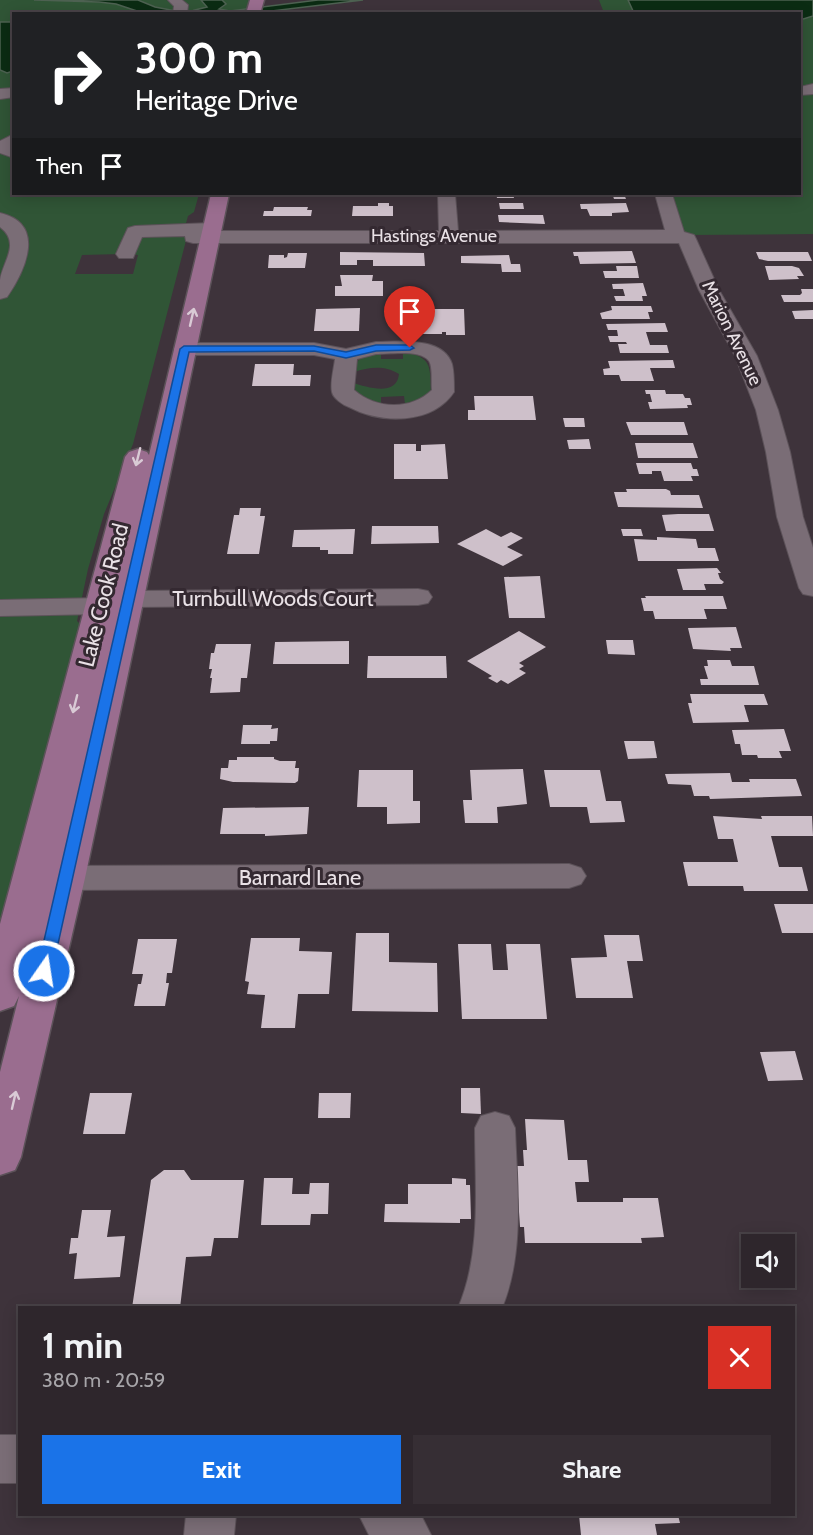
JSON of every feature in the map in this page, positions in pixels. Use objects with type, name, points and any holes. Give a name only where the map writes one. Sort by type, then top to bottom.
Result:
[{"type":"main road","name":"Lake Cook Road","points":[[111,598],[184,349],[202,233],[203,195]]},
{"type":"main road","name":"Lake Cook Road","points":[[0,1157],[49,878],[111,598],[144,432],[202,233],[220,195]]},
{"type":"main road","name":"Lake Cook Road","points":[[0,996],[49,878]]},
{"type":"street","points":[[446,195],[449,236]]},
{"type":"street","name":"Marion Avenue","points":[[664,195],[676,236],[687,239],[709,290],[746,356],[767,410],[778,452],[790,517],[813,588]]},
{"type":"street","points":[[0,227],[12,271],[0,293]]},
{"type":"street","name":"Hastings Avenue","points":[[126,254],[135,232],[676,236]]},
{"type":"street","points":[[184,349],[314,349],[346,355],[376,348],[425,350],[435,355],[441,363],[443,392],[429,404],[418,407],[392,411],[366,408],[356,404],[343,392],[346,355]]},
{"type":"street","points":[[0,589],[111,598]]},
{"type":"street","name":"Turnbull Woods Court","points":[[111,598],[418,597]]},
{"type":"street","points":[[0,608],[111,598]]},
{"type":"street","name":"Barnard Lane","points":[[49,878],[569,876]]},
{"type":"street","points":[[481,1306],[486,1299],[493,1268],[495,1128]]},
{"type":"street","points":[[0,1460],[18,1459]]},
{"type":"street","points":[[209,1535],[211,1516]]},
{"type":"street","points":[[385,1516],[406,1535]]},
{"type":"shaded area","points":[[0,0],[249,0],[245,12],[12,12],[12,195],[199,195],[194,212],[188,216],[185,227],[136,227],[122,254],[82,255],[75,274],[133,274],[138,255],[131,254],[134,238],[188,233],[133,444],[104,514],[88,569],[77,621],[83,627],[0,956]]},
{"type":"shaded area","points":[[34,0],[138,0],[155,7],[181,12],[140,12],[116,4]]},
{"type":"shaded area","points":[[201,0],[222,0],[226,4],[219,9],[230,11],[318,0],[363,0],[263,12],[200,12],[195,10],[207,7]]},
{"type":"shaded area","points":[[599,0],[813,0],[813,234],[685,235],[670,195],[801,195],[801,12],[604,12]]},
{"type":"shaded area","points":[[628,0],[813,0],[813,16],[801,20],[801,12],[634,12]]},
{"type":"shaded area","points":[[0,22],[12,22],[12,71],[7,73],[0,70]]},
{"type":"shaded area","points":[[403,351],[419,357],[428,364],[431,392],[424,398],[405,404],[404,396],[381,397],[381,405],[378,405],[353,391],[353,383],[380,389],[393,386],[399,374],[388,369],[377,368],[354,372],[359,359],[381,352],[381,359],[403,359]]},
{"type":"building","points":[[496,195],[513,195],[514,198],[497,198]]},
{"type":"building","points":[[624,195],[626,199],[614,199],[613,196],[603,196]]},
{"type":"building","points":[[378,203],[389,203],[389,206],[393,206],[393,216],[352,216],[353,206],[378,206]]},
{"type":"building","points":[[499,203],[523,203],[524,209],[500,209]]},
{"type":"building","points":[[626,203],[629,212],[612,213],[612,216],[590,216],[587,209],[581,209],[580,204]]},
{"type":"building","points":[[274,207],[308,207],[307,210],[312,210],[311,216],[263,216],[264,211],[273,211]]},
{"type":"building","points":[[498,215],[543,215],[545,224],[499,222]]},
{"type":"building","points":[[632,251],[636,263],[580,264],[578,256],[574,256],[573,252]]},
{"type":"building","points":[[340,252],[424,253],[425,266],[373,266],[373,260],[357,260],[357,265],[340,265]]},
{"type":"building","points":[[756,252],[808,252],[812,261],[768,261],[759,259]]},
{"type":"building","points":[[288,253],[307,253],[305,268],[268,268],[269,255],[284,255],[284,258]]},
{"type":"building","points":[[509,255],[511,264],[520,264],[521,272],[502,272],[501,264],[461,263],[461,256]]},
{"type":"building","points":[[616,266],[637,266],[639,278],[605,278],[603,271],[617,271]]},
{"type":"building","points":[[765,266],[792,266],[799,268],[804,276],[797,276],[799,279],[769,280]]},
{"type":"building","points":[[340,275],[373,275],[372,281],[383,281],[383,296],[335,296],[335,286],[342,286]]},
{"type":"building","points":[[643,283],[647,296],[642,296],[643,301],[616,301],[614,296],[625,296],[623,289],[613,289],[612,284]]},
{"type":"building","points":[[801,289],[813,289],[813,302],[784,302],[781,295],[800,295]]},
{"type":"building","points":[[611,306],[651,306],[653,312],[648,312],[650,319],[602,319],[600,313],[612,310]]},
{"type":"building","points":[[360,308],[359,331],[314,331],[316,309]]},
{"type":"building","points":[[419,309],[464,309],[465,335],[446,335],[446,332],[419,334]]},
{"type":"building","points":[[813,310],[813,319],[795,319],[792,311]]},
{"type":"building","points":[[665,323],[668,332],[646,332],[650,345],[667,345],[669,353],[620,353],[618,344],[627,344],[626,342],[610,342],[608,336],[618,336],[617,330],[608,330],[606,324]]},
{"type":"building","points":[[673,360],[675,368],[650,368],[654,381],[621,381],[619,375],[604,375],[603,369],[610,368],[608,361]]},
{"type":"building","points":[[255,364],[294,364],[293,375],[311,375],[310,386],[252,386]]},
{"type":"building","points":[[645,390],[665,390],[666,394],[683,394],[685,398],[690,398],[692,405],[687,405],[688,408],[650,409],[648,402],[652,402],[650,394],[646,394]]},
{"type":"building","points":[[474,396],[533,396],[536,420],[468,420],[468,410],[475,410]]},
{"type":"building","points":[[563,418],[584,418],[585,427],[565,427]]},
{"type":"building","points":[[626,422],[684,422],[688,435],[631,435]]},
{"type":"building","points":[[589,439],[591,449],[569,449],[567,440]]},
{"type":"building","points":[[635,443],[693,443],[698,458],[638,458]]},
{"type":"building","points":[[394,444],[416,444],[416,451],[421,451],[421,445],[445,444],[448,479],[394,479]]},
{"type":"building","points":[[636,463],[691,463],[693,469],[697,469],[699,476],[691,476],[693,481],[664,481],[661,471],[639,474]]},
{"type":"building","points":[[626,489],[666,489],[671,495],[699,495],[703,508],[618,507],[614,492],[627,492]]},
{"type":"building","points":[[240,508],[261,508],[260,516],[265,516],[259,554],[227,554],[234,515],[239,515]]},
{"type":"building","points":[[709,514],[714,531],[666,531],[662,515]]},
{"type":"building","points":[[372,526],[438,526],[439,543],[371,544]]},
{"type":"building","points":[[355,529],[353,554],[328,554],[328,550],[320,550],[320,547],[292,547],[294,530]]},
{"type":"building","points":[[486,529],[501,537],[511,532],[523,538],[507,547],[523,555],[503,566],[457,544]]},
{"type":"building","points":[[621,529],[641,529],[643,536],[623,536]]},
{"type":"building","points":[[657,537],[696,539],[698,548],[715,548],[719,561],[638,561],[634,539],[657,540]]},
{"type":"building","points":[[717,568],[721,573],[718,573],[720,579],[724,582],[722,584],[704,584],[706,590],[683,590],[677,569]]},
{"type":"building","points":[[540,576],[545,618],[509,618],[504,577]]},
{"type":"building","points":[[645,596],[723,596],[727,609],[704,609],[707,619],[655,619],[653,611],[644,611],[641,598],[646,598]]},
{"type":"building","points":[[736,627],[742,648],[730,648],[731,651],[693,649],[688,628]]},
{"type":"building","points":[[519,631],[546,647],[519,663],[524,666],[519,669],[526,673],[508,684],[501,680],[497,683],[488,678],[492,676],[467,661]]},
{"type":"building","points":[[606,640],[633,640],[635,655],[608,654]]},
{"type":"building","points":[[349,641],[349,664],[273,664],[275,642]]},
{"type":"building","points":[[216,644],[251,644],[247,678],[241,678],[240,692],[210,693],[212,669],[209,669],[211,653],[214,653]]},
{"type":"building","points":[[368,656],[446,656],[447,678],[367,678]]},
{"type":"building","points":[[707,660],[730,660],[732,666],[754,666],[759,685],[701,685],[700,679],[708,679],[704,666],[708,666]]},
{"type":"building","points":[[690,694],[764,694],[768,705],[744,705],[749,722],[693,723],[688,703],[692,703]]},
{"type":"building","points":[[243,725],[272,725],[271,729],[278,728],[277,741],[270,741],[270,744],[241,744]]},
{"type":"building","points":[[784,729],[791,751],[779,751],[782,758],[742,755],[740,744],[735,744],[732,730]]},
{"type":"building","points":[[624,741],[654,741],[657,758],[628,759]]},
{"type":"building","points":[[237,757],[274,757],[280,761],[296,761],[295,768],[299,768],[298,781],[295,783],[233,782],[220,779],[221,768],[228,768],[229,760],[237,760]]},
{"type":"building","points":[[523,769],[527,804],[497,807],[498,823],[465,823],[463,800],[472,800],[470,770]]},
{"type":"building","points":[[359,770],[413,770],[413,801],[420,801],[420,823],[387,824],[387,807],[357,807]]},
{"type":"building","points":[[544,770],[600,770],[606,801],[621,801],[625,822],[590,823],[587,807],[550,807]]},
{"type":"building","points":[[730,773],[732,782],[750,782],[749,779],[796,779],[802,796],[710,799],[709,796],[694,796],[691,785],[668,784],[665,774]]},
{"type":"building","points":[[309,807],[307,834],[265,836],[265,834],[220,834],[223,808]]},
{"type":"building","points":[[713,816],[762,819],[761,816],[812,816],[813,836],[771,836],[779,867],[802,867],[808,891],[744,891],[743,886],[688,886],[683,862],[738,862],[733,839],[718,839]]},
{"type":"building","points":[[774,904],[813,904],[813,933],[782,933]]},
{"type":"building","points":[[356,933],[389,933],[389,962],[437,963],[438,1012],[352,1011]]},
{"type":"building","points":[[604,935],[639,935],[643,961],[627,961],[633,998],[576,998],[571,958],[607,957]]},
{"type":"building","points":[[251,938],[300,938],[299,951],[332,952],[329,994],[298,994],[295,1028],[261,1028],[265,995],[247,994],[249,982],[245,981]]},
{"type":"building","points":[[138,939],[177,939],[172,973],[167,973],[166,983],[169,983],[165,1006],[134,1006],[138,984],[141,984],[143,974],[132,974]]},
{"type":"building","points":[[458,944],[491,944],[493,970],[508,970],[506,944],[540,944],[547,1019],[462,1019]]},
{"type":"building","points":[[795,1051],[803,1080],[768,1081],[760,1052]]},
{"type":"building","points":[[461,1088],[480,1088],[481,1114],[461,1113]]},
{"type":"building","points":[[90,1093],[132,1093],[125,1134],[83,1134]]},
{"type":"building","points":[[319,1093],[351,1093],[350,1118],[318,1118]]},
{"type":"building","points":[[525,1119],[564,1120],[568,1160],[587,1160],[589,1182],[575,1182],[577,1202],[623,1202],[623,1198],[658,1198],[664,1237],[641,1238],[642,1243],[525,1243],[524,1227],[520,1227],[516,1166],[524,1166],[523,1150],[527,1150]]},
{"type":"building","points":[[164,1170],[184,1170],[191,1180],[244,1180],[238,1238],[214,1238],[211,1256],[186,1257],[180,1306],[132,1306],[151,1180]]},
{"type":"building","points":[[264,1178],[293,1178],[292,1194],[309,1194],[310,1183],[329,1183],[328,1214],[311,1214],[310,1225],[261,1225]]},
{"type":"building","points":[[452,1178],[466,1179],[466,1185],[470,1185],[471,1219],[460,1219],[460,1223],[384,1222],[385,1204],[408,1204],[408,1184],[452,1184]]},
{"type":"building","points":[[82,1210],[111,1210],[107,1237],[125,1236],[120,1277],[74,1279],[77,1253],[69,1254],[71,1238],[78,1238]]},
{"type":"building","points":[[579,1516],[678,1516],[680,1523],[655,1524],[657,1535],[581,1535]]},
{"type":"route","points":[[44,971],[67,878],[184,349],[314,349],[346,355],[376,348],[410,348]]}]
